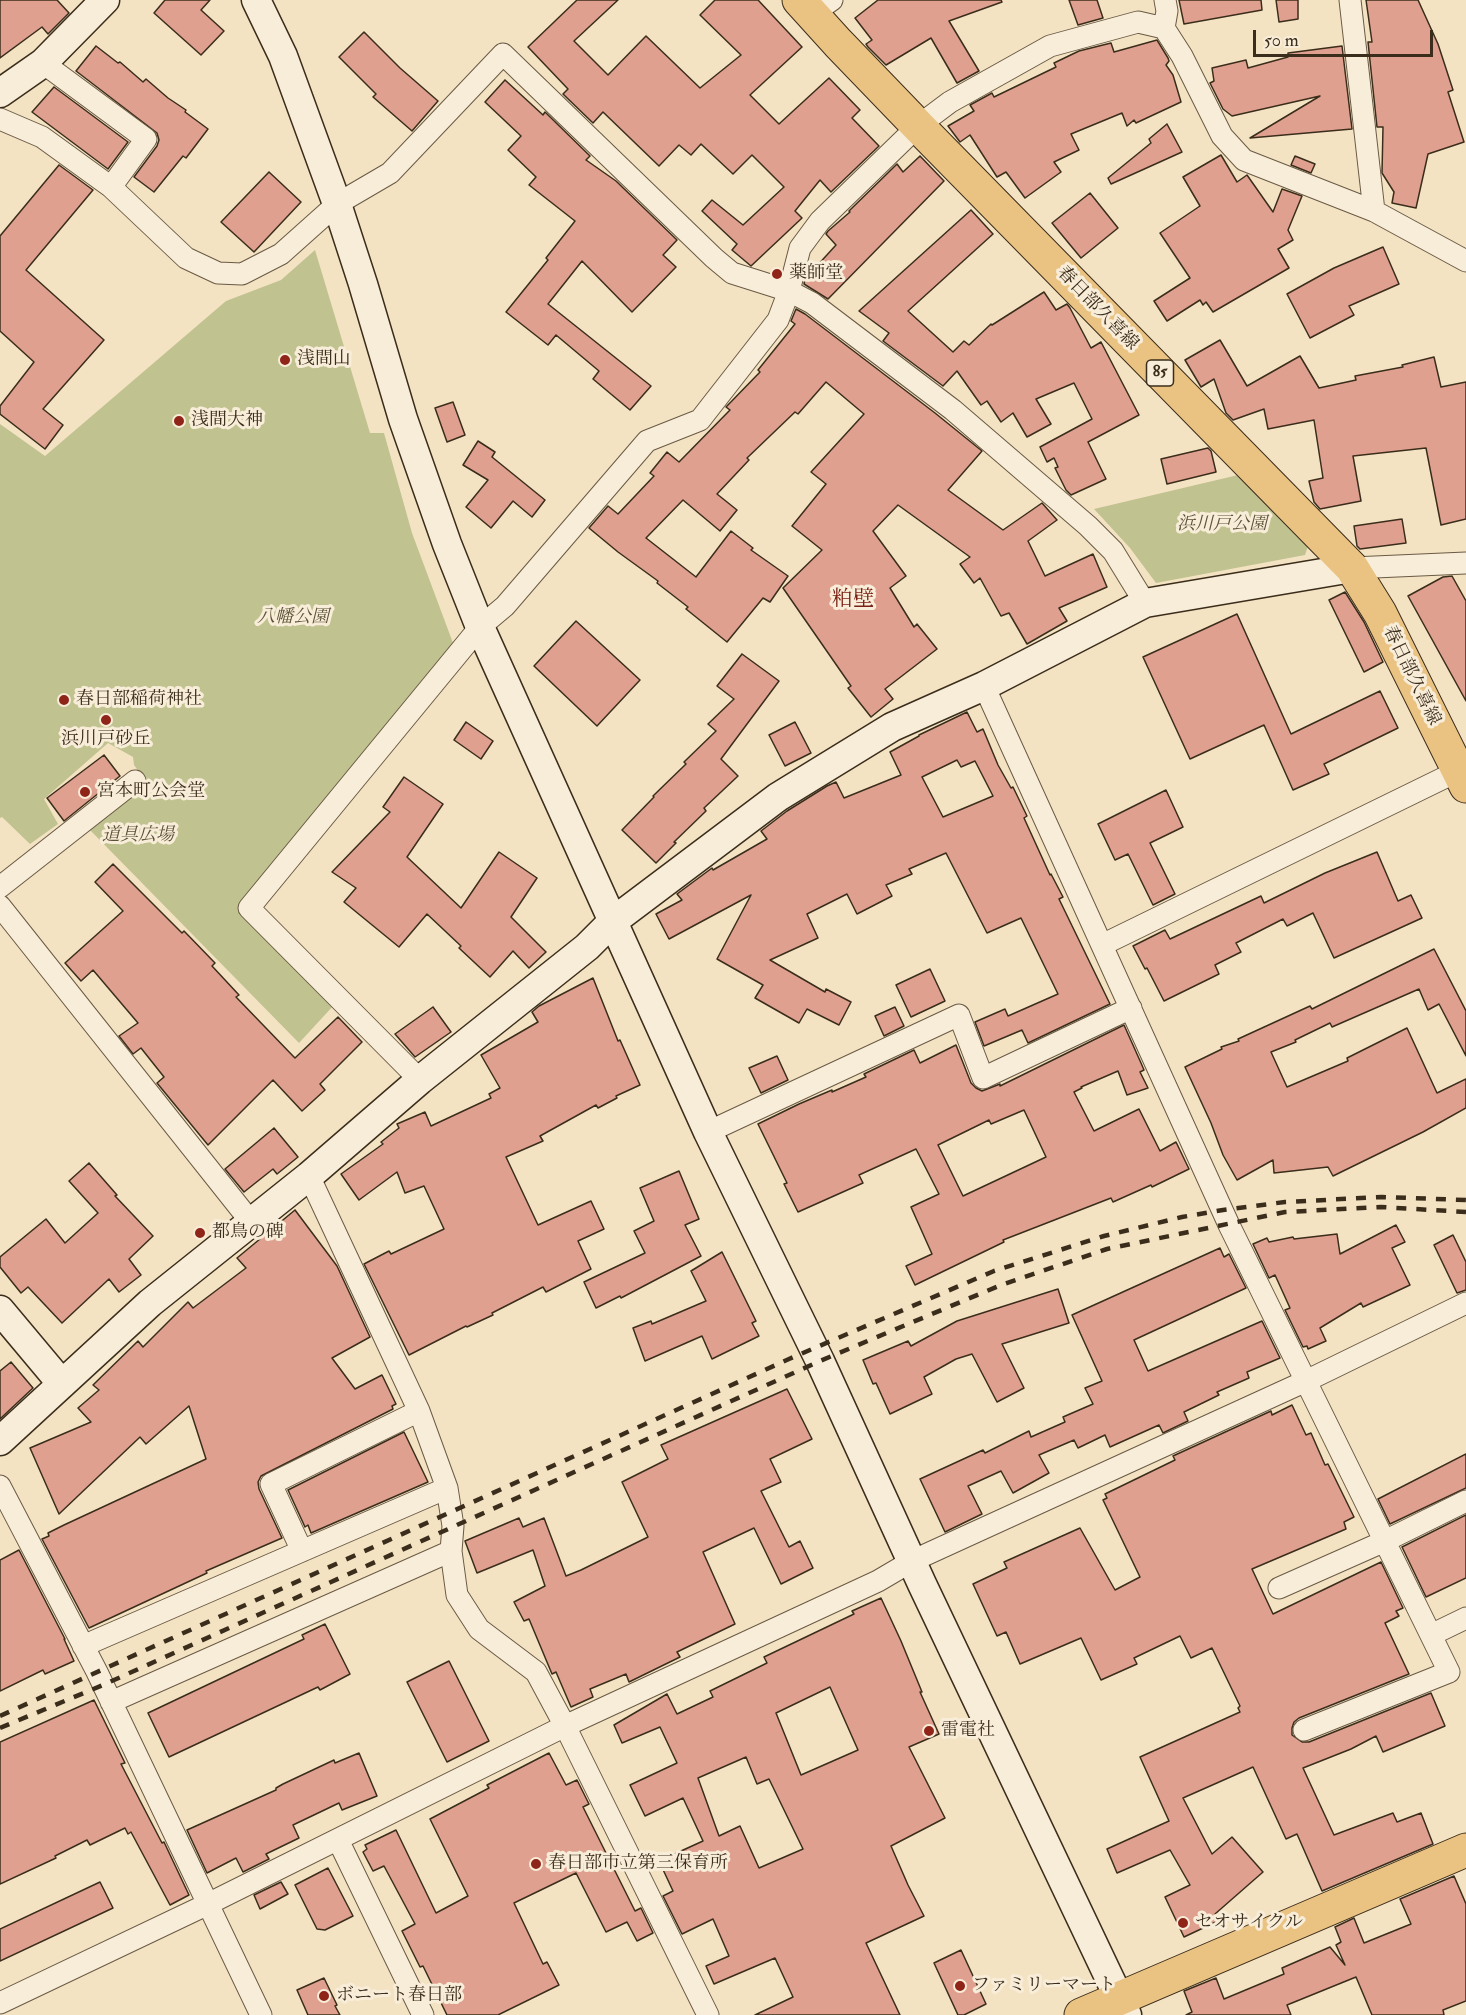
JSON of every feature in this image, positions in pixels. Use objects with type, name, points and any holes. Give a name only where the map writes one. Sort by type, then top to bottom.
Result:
[{"type":"main road","name":"春日部久喜線","points":[[814,5],[918,126],[1352,568],[1380,614],[1462,778]]},
{"type":"main road","points":[[1081,2015],[1123,2007],[1466,1850]]},
{"type":"street","points":[[0,93],[43,63],[105,0]]},
{"type":"street","points":[[256,0],[283,56],[337,204],[403,419],[447,544],[480,627],[708,1132],[820,1361],[1123,2007]]},
{"type":"street","points":[[1165,0],[1167,11],[1164,28],[1182,56],[1222,136],[1244,160],[1374,210],[1466,261]]},
{"type":"street","points":[[1350,0],[1374,210]]},
{"type":"street","points":[[420,1080],[249,908],[480,627],[505,606],[647,441],[700,420],[778,320],[789,291],[800,248],[820,221],[918,126],[950,102],[1050,46],[1138,22],[1164,28]]},
{"type":"street","points":[[0,119],[42,137],[111,187],[186,258],[218,273],[242,274],[281,254],[337,204],[390,173],[503,54],[732,273],[789,291],[812,303],[953,410],[1088,526],[1113,551],[1145,603]]},
{"type":"street","points":[[43,63],[146,138],[111,187]]},
{"type":"street","points":[[0,1441],[150,1303],[309,1176],[420,1080],[587,947],[612,922],[788,792],[892,727],[984,686],[1145,603],[1352,568],[1466,563]]},
{"type":"street","points":[[984,686],[1229,1225],[1449,1672],[1304,1730]]},
{"type":"street","points":[[1102,945],[1462,778]]},
{"type":"street","points":[[0,887],[135,781]]},
{"type":"street","points":[[0,906],[251,1222]]},
{"type":"street","points":[[708,1132],[959,1015],[983,1078],[1131,1008]]},
{"type":"street","points":[[309,1176],[419,1410],[447,1488],[453,1526],[451,1551],[457,1595],[479,1629],[536,1672],[708,2015]]},
{"type":"street","points":[[0,2003],[208,1904],[565,1726],[878,1581],[912,1561],[1306,1380],[1466,1302]]},
{"type":"street","points":[[0,1310],[62,1384]]},
{"type":"street","points":[[302,1551],[271,1484],[419,1410]]},
{"type":"street","points":[[0,1486],[111,1702],[261,2015]]},
{"type":"street","points":[[83,1646],[447,1488]]},
{"type":"street","points":[[1280,1588],[1466,1502]]},
{"type":"street","points":[[111,1702],[451,1551]]},
{"type":"street","points":[[1431,1635],[1466,1618]]},
{"type":"street","points":[[338,1840],[423,2015]]},
{"type":"green space","points":[[315,250],[370,433],[384,433],[412,533],[453,643],[241,911],[334,1005],[299,1043],[88,828],[147,783],[134,765],[133,757],[108,743],[44,799],[58,824],[30,844],[2,817],[0,818],[0,424],[45,456],[226,301],[281,280]]},
{"type":"green space","name":"浜川戸公園","points":[[1238,475],[1308,546],[1305,555],[1156,583],[1130,548],[1094,509]]},
{"type":"building","points":[[0,0],[57,0],[69,13],[48,34],[42,27],[0,58]]},
{"type":"building","points":[[165,0],[210,0],[201,10],[224,31],[201,55],[154,13]]},
{"type":"building","points":[[577,0],[618,0],[574,41],[608,75],[646,36],[700,88],[741,55],[700,15],[715,0],[758,0],[802,47],[750,95],[779,124],[829,78],[860,110],[852,118],[879,146],[831,192],[820,180],[795,211],[802,218],[751,266],[732,250],[737,244],[702,211],[712,200],[743,225],[784,187],[752,155],[733,174],[701,144],[691,155],[679,145],[659,166],[603,112],[593,123],[563,94],[568,89],[528,47]]},
{"type":"building","points":[[878,0],[1001,0],[1002,2],[949,21],[979,71],[957,83],[931,38],[886,65],[868,47],[866,44],[872,40],[855,18]]},
{"type":"building","points":[[1069,0],[1097,0],[1103,18],[1078,25]]},
{"type":"building","points":[[1179,0],[1261,0],[1262,10],[1184,24]]},
{"type":"building","points":[[1276,0],[1298,0],[1298,19],[1279,22]]},
{"type":"building","points":[[1366,0],[1418,0],[1438,44],[1453,90],[1448,92],[1464,142],[1428,154],[1416,208],[1392,203],[1394,192],[1382,173],[1383,127],[1377,127],[1368,42],[1372,42]]},
{"type":"building","points":[[364,32],[438,101],[412,131],[373,97],[376,94],[339,57]]},
{"type":"building","points":[[1157,40],[1168,58],[1166,65],[1173,75],[1181,102],[1136,123],[1134,120],[1127,126],[1122,113],[1071,134],[1079,150],[1054,162],[1061,172],[1025,198],[1006,172],[997,177],[970,135],[960,142],[948,126],[974,111],[970,105],[992,93],[994,97],[1056,67],[1054,63],[1079,51],[1111,43],[1114,52]]},
{"type":"building","points":[[96,46],[118,63],[120,62],[143,82],[146,79],[208,129],[186,158],[183,156],[154,192],[134,177],[157,146],[159,140],[157,133],[76,71]]},
{"type":"building","points":[[1342,46],[1352,129],[1250,138],[1320,96],[1232,116],[1223,109],[1210,83],[1214,81],[1212,68],[1246,60],[1248,68],[1288,57],[1288,53]]},
{"type":"building","points":[[505,80],[543,115],[545,112],[590,156],[586,160],[616,181],[677,240],[663,255],[676,267],[632,312],[582,261],[548,304],[651,386],[630,410],[593,379],[599,371],[556,335],[548,345],[506,312],[548,260],[546,258],[575,221],[529,185],[536,177],[508,150],[521,136],[485,102]]},
{"type":"building","points":[[54,87],[128,142],[108,169],[32,112]]},
{"type":"building","points":[[1167,124],[1182,152],[1111,184],[1108,178],[1151,143],[1149,139]]},
{"type":"building","points":[[1221,155],[1237,182],[1247,175],[1273,212],[1282,189],[1302,196],[1288,230],[1293,240],[1278,249],[1289,268],[1213,312],[1206,302],[1203,305],[1200,300],[1167,321],[1154,301],[1190,278],[1160,233],[1200,206],[1183,177]]},
{"type":"building","points":[[920,156],[944,181],[828,299],[804,284],[805,279],[836,245],[826,234],[828,231],[897,164],[903,172]]},
{"type":"building","points":[[1295,156],[1315,164],[1311,173],[1291,165]]},
{"type":"building","points":[[59,165],[93,190],[26,270],[104,340],[43,409],[63,425],[45,449],[0,414],[0,406],[34,362],[0,331],[0,236]]},
{"type":"building","points":[[269,172],[301,202],[254,252],[221,222]]},
{"type":"building","points":[[1090,193],[1118,228],[1081,258],[1052,223]]},
{"type":"building","points":[[971,210],[993,234],[908,311],[953,352],[964,341],[969,345],[991,324],[1044,292],[1056,310],[1067,304],[1091,348],[1101,342],[1139,415],[1088,442],[1106,479],[1071,495],[1055,468],[1058,467],[1054,458],[1047,462],[1040,447],[1092,419],[1074,383],[1036,399],[1051,424],[1027,437],[1013,413],[1001,422],[987,401],[981,405],[957,371],[943,386],[883,341],[889,333],[859,311]]},
{"type":"building","points":[[1383,247],[1399,284],[1349,306],[1354,315],[1310,338],[1287,294],[1334,268]]},
{"type":"building","points":[[796,309],[982,451],[948,490],[1003,530],[1042,503],[1057,520],[1028,541],[1045,576],[1093,554],[1107,587],[1059,608],[1067,621],[1027,644],[1009,613],[1001,616],[980,578],[974,583],[960,564],[970,557],[898,505],[873,531],[906,576],[890,588],[914,627],[917,624],[937,649],[885,689],[893,699],[871,717],[848,688],[851,686],[783,588],[822,550],[792,526],[826,484],[811,472],[864,414],[826,382],[798,414],[795,412],[747,458],[749,460],[717,494],[737,510],[720,531],[683,500],[646,538],[696,577],[731,531],[753,548],[751,550],[788,576],[770,602],[763,598],[727,642],[686,609],[688,607],[657,583],[658,581],[589,528],[608,506],[618,514],[654,476],[650,473],[667,452],[679,462],[730,410],[726,407],[760,372],[758,370],[795,324],[791,321]]},
{"type":"building","points":[[1220,340],[1247,386],[1300,356],[1319,388],[1356,380],[1355,376],[1403,367],[1402,365],[1434,357],[1441,387],[1466,382],[1466,519],[1441,525],[1426,448],[1353,456],[1361,501],[1320,509],[1314,502],[1309,481],[1323,478],[1314,420],[1268,429],[1264,409],[1233,420],[1226,413],[1214,379],[1201,387],[1185,360]]},
{"type":"building","points":[[453,402],[465,435],[447,442],[435,408]]},
{"type":"building","points":[[478,441],[495,452],[492,457],[545,500],[532,517],[513,501],[491,528],[466,507],[488,480],[463,465]]},
{"type":"building","points":[[1208,448],[1211,451],[1216,472],[1167,484],[1161,459]]},
{"type":"building","points":[[1402,519],[1406,543],[1360,549],[1357,546],[1354,526]]},
{"type":"building","points":[[1452,576],[1466,601],[1466,701],[1408,596],[1443,577]]},
{"type":"building","points":[[1345,592],[1364,622],[1383,662],[1364,672],[1329,600]]},
{"type":"building","points":[[1237,614],[1291,734],[1380,691],[1398,728],[1324,764],[1329,774],[1293,790],[1264,725],[1190,759],[1143,657]]},
{"type":"building","points":[[576,621],[640,680],[597,726],[534,666]]},
{"type":"building","points":[[742,654],[779,681],[721,759],[738,776],[704,808],[706,811],[656,863],[622,830],[686,764],[684,762],[716,731],[708,724],[734,699],[717,686]]},
{"type":"building","points":[[967,712],[977,732],[983,729],[998,765],[1011,788],[1013,787],[1027,816],[1024,818],[1050,875],[1063,897],[1059,899],[1110,1004],[1028,1043],[1022,1030],[984,1046],[975,1022],[1005,1009],[1008,1016],[1058,994],[1021,918],[987,933],[946,853],[909,869],[912,874],[886,885],[892,896],[857,914],[847,894],[807,914],[818,938],[770,960],[825,992],[826,989],[851,1002],[839,1025],[807,1009],[799,1023],[755,998],[763,985],[717,959],[751,895],[669,939],[656,914],[682,900],[677,894],[712,868],[713,870],[767,839],[761,831],[787,811],[827,786],[836,782],[844,798],[901,775],[890,752]],"holes":[[[957,760],[961,767],[975,761],[993,796],[943,817],[922,777]]]},
{"type":"building","points":[[466,722],[493,741],[481,759],[454,740]]},
{"type":"building","points":[[795,722],[811,753],[785,766],[769,735]]},
{"type":"building","points":[[104,755],[120,776],[64,821],[47,798]]},
{"type":"building","points":[[404,777],[443,804],[407,857],[461,908],[499,852],[537,878],[511,917],[546,952],[529,968],[513,951],[490,977],[427,914],[399,947],[344,902],[356,888],[332,872],[390,812],[383,807]]},
{"type":"building","points":[[1166,790],[1183,827],[1150,843],[1175,894],[1153,905],[1128,854],[1115,860],[1098,824]]},
{"type":"building","points":[[1377,852],[1398,901],[1411,895],[1422,918],[1334,958],[1313,913],[1287,926],[1283,919],[1236,943],[1241,952],[1215,965],[1219,974],[1164,1001],[1133,946],[1165,930],[1170,939],[1261,896],[1264,903],[1325,873]]},
{"type":"building","points":[[113,864],[215,963],[212,966],[239,995],[236,997],[295,1058],[338,1017],[362,1042],[320,1084],[325,1090],[302,1111],[273,1080],[208,1145],[157,1083],[164,1077],[141,1048],[133,1054],[119,1036],[138,1023],[93,970],[81,981],[65,963],[123,911],[95,882]]},
{"type":"building","points":[[1434,949],[1466,1011],[1466,1056],[1439,1004],[1428,1010],[1419,989],[1332,1027],[1330,1023],[1295,1040],[1296,1042],[1271,1052],[1287,1087],[1348,1061],[1347,1058],[1407,1028],[1437,1093],[1466,1079],[1466,1108],[1333,1176],[1328,1167],[1274,1173],[1273,1160],[1237,1180],[1223,1155],[1185,1067],[1222,1049],[1221,1047],[1239,1041],[1238,1039],[1310,1006],[1312,1009]]},
{"type":"building","points":[[930,969],[945,1001],[911,1017],[896,985]]},
{"type":"building","points":[[593,978],[618,1041],[620,1040],[640,1085],[616,1096],[617,1098],[598,1108],[596,1105],[540,1136],[543,1141],[506,1157],[538,1225],[591,1201],[604,1229],[578,1241],[591,1269],[546,1292],[543,1287],[492,1313],[493,1315],[409,1355],[364,1264],[389,1251],[391,1254],[444,1229],[424,1186],[405,1193],[397,1172],[359,1200],[341,1174],[383,1144],[381,1142],[399,1128],[397,1124],[425,1112],[431,1126],[491,1098],[489,1094],[500,1088],[481,1055],[538,1022],[532,1012],[539,1006]]},
{"type":"building","points":[[433,1007],[451,1032],[415,1057],[395,1034]]},
{"type":"building","points":[[895,1007],[904,1026],[884,1036],[875,1016]]},
{"type":"building","points":[[1124,1025],[1144,1070],[1140,1072],[1148,1088],[1127,1095],[1118,1071],[1074,1092],[1094,1131],[1139,1109],[1160,1151],[1176,1142],[1189,1169],[1113,1202],[1111,1198],[1003,1240],[1004,1242],[915,1285],[906,1266],[932,1254],[911,1207],[939,1194],[916,1149],[859,1175],[863,1183],[798,1212],[784,1184],[787,1183],[758,1124],[799,1104],[866,1077],[864,1074],[914,1050],[920,1063],[956,1045],[971,1083],[976,1088],[982,1091],[1000,1084],[1000,1086]],"holes":[[[1024,1110],[1046,1157],[963,1196],[938,1145],[989,1120],[991,1124]]]},
{"type":"building","points":[[777,1056],[788,1080],[761,1093],[749,1068]]},
{"type":"building","points":[[274,1128],[298,1157],[277,1174],[273,1169],[244,1192],[225,1169]]},
{"type":"building","points":[[89,1163],[117,1195],[115,1196],[153,1236],[129,1259],[141,1275],[119,1292],[109,1279],[62,1323],[28,1287],[21,1293],[0,1267],[0,1257],[46,1219],[65,1243],[98,1213],[69,1181]]},
{"type":"building","points":[[679,1171],[699,1219],[685,1225],[701,1256],[621,1298],[620,1296],[596,1308],[584,1282],[645,1253],[634,1231],[654,1221],[640,1188]]},
{"type":"building","points":[[295,1210],[337,1266],[370,1337],[332,1358],[355,1389],[382,1375],[396,1404],[392,1406],[393,1409],[261,1476],[258,1482],[259,1489],[282,1538],[206,1571],[207,1573],[89,1628],[42,1539],[49,1536],[48,1533],[64,1525],[206,1459],[189,1406],[146,1444],[140,1437],[59,1514],[30,1448],[91,1422],[78,1408],[99,1390],[93,1385],[138,1341],[143,1347],[188,1302],[193,1308],[246,1268],[237,1258]]},
{"type":"building","points":[[1396,1225],[1405,1242],[1392,1248],[1410,1285],[1363,1307],[1361,1303],[1320,1328],[1326,1341],[1308,1349],[1307,1346],[1303,1347],[1285,1310],[1290,1308],[1275,1275],[1269,1278],[1253,1244],[1267,1238],[1269,1242],[1293,1237],[1294,1239],[1337,1234],[1340,1254]]},
{"type":"building","points":[[1453,1235],[1466,1262],[1466,1290],[1457,1293],[1434,1245]]},
{"type":"building","points":[[1220,1248],[1224,1257],[1229,1254],[1246,1288],[1134,1340],[1148,1371],[1262,1321],[1280,1358],[1247,1372],[1249,1378],[1217,1392],[1219,1395],[1184,1412],[1188,1421],[1163,1433],[1159,1425],[1110,1447],[1105,1435],[1078,1448],[1074,1440],[1039,1455],[1049,1473],[1013,1493],[1001,1471],[968,1486],[982,1514],[945,1532],[920,1479],[983,1450],[985,1453],[1029,1431],[1031,1437],[1065,1422],[1063,1417],[1093,1404],[1085,1388],[1102,1381],[1072,1315]]},
{"type":"building","points":[[722,1252],[756,1321],[752,1323],[759,1336],[712,1359],[702,1336],[645,1361],[633,1328],[651,1321],[652,1324],[706,1301],[691,1271]]},
{"type":"building","points":[[1058,1289],[1069,1323],[1002,1344],[1024,1388],[997,1402],[972,1354],[956,1359],[924,1377],[932,1394],[890,1414],[863,1360],[908,1341],[911,1346],[957,1321]]},
{"type":"building","points":[[11,1362],[33,1388],[0,1419],[0,1371]]},
{"type":"building","points":[[787,1389],[812,1439],[770,1459],[781,1482],[761,1491],[789,1547],[800,1541],[813,1568],[781,1584],[754,1528],[703,1552],[735,1624],[677,1652],[680,1657],[629,1682],[626,1674],[590,1689],[593,1697],[571,1707],[556,1672],[552,1674],[529,1619],[524,1621],[514,1602],[545,1586],[533,1550],[477,1573],[465,1541],[519,1518],[523,1527],[544,1518],[566,1576],[581,1570],[648,1537],[622,1482],[668,1459],[661,1445]]},
{"type":"building","points":[[1292,1405],[1306,1435],[1311,1433],[1325,1465],[1328,1464],[1354,1517],[1344,1522],[1346,1529],[1252,1569],[1273,1614],[1381,1562],[1403,1608],[1396,1611],[1399,1616],[1385,1623],[1409,1674],[1299,1718],[1294,1722],[1292,1735],[1302,1742],[1309,1742],[1431,1693],[1445,1726],[1383,1752],[1376,1736],[1351,1749],[1303,1768],[1334,1835],[1393,1813],[1397,1822],[1421,1813],[1433,1844],[1322,1891],[1297,1834],[1286,1839],[1253,1767],[1183,1798],[1212,1854],[1232,1837],[1263,1872],[1215,1914],[1218,1921],[1184,1937],[1165,1897],[1190,1885],[1170,1850],[1117,1873],[1107,1849],[1169,1821],[1140,1757],[1240,1712],[1238,1708],[1240,1706],[1212,1648],[1191,1658],[1180,1636],[1134,1658],[1137,1664],[1101,1680],[1081,1638],[1020,1664],[1006,1632],[997,1636],[973,1584],[1007,1568],[1004,1562],[1080,1528],[1115,1590],[1140,1577],[1103,1500],[1107,1498],[1105,1494],[1175,1460],[1173,1456],[1271,1411],[1272,1415]]},
{"type":"building","points":[[404,1432],[428,1482],[311,1533],[308,1525],[305,1527],[288,1490]]},
{"type":"building","points":[[1466,1454],[1466,1488],[1390,1524],[1378,1499]]},
{"type":"building","points":[[1466,1515],[1466,1578],[1426,1597],[1402,1547]]},
{"type":"building","points":[[19,1550],[74,1661],[45,1674],[43,1670],[0,1691],[0,1560]]},
{"type":"building","points":[[881,1598],[939,1734],[909,1747],[945,1818],[891,1846],[924,1916],[866,1943],[900,2015],[755,2015],[793,1997],[775,1958],[714,1984],[706,1966],[729,1956],[713,1919],[682,1934],[663,1896],[673,1891],[659,1861],[703,1841],[683,1798],[645,1816],[630,1785],[677,1763],[660,1727],[622,1743],[614,1725],[667,1694],[677,1714],[713,1697],[710,1691],[767,1663],[764,1657],[854,1614],[852,1611]],"holes":[[[830,1687],[858,1750],[801,1775],[776,1713]],[[746,1757],[757,1784],[769,1779],[803,1849],[759,1868],[740,1826],[719,1836],[698,1778]]]},
{"type":"building","points":[[325,1624],[350,1674],[320,1690],[318,1687],[169,1757],[148,1713],[304,1639],[302,1635]]},
{"type":"building","points":[[449,1661],[489,1741],[447,1762],[407,1682]]},
{"type":"building","points":[[94,1700],[125,1763],[121,1764],[162,1843],[164,1842],[189,1895],[170,1905],[131,1832],[128,1834],[125,1828],[90,1845],[87,1840],[55,1856],[56,1858],[0,1884],[0,1742]]},
{"type":"building","points":[[359,1753],[377,1796],[342,1810],[339,1803],[293,1825],[299,1838],[266,1854],[269,1859],[243,1872],[236,1858],[207,1873],[187,1830],[276,1790],[283,1784],[334,1760],[335,1763]]},
{"type":"building","points":[[549,1753],[566,1785],[577,1780],[589,1804],[583,1807],[635,1911],[641,1908],[653,1933],[637,1941],[627,1922],[606,1932],[576,1873],[514,1903],[543,1964],[547,1962],[559,1985],[498,2015],[447,2015],[423,1966],[420,1967],[402,1931],[415,1924],[384,1866],[373,1871],[363,1852],[367,1849],[365,1845],[396,1830],[436,1913],[468,1896],[430,1819],[489,1788],[487,1785]]},
{"type":"building","points":[[328,1868],[353,1916],[325,1930],[317,1929],[295,1885]]},
{"type":"building","points":[[1454,1876],[1466,1904],[1466,2001],[1443,2010],[1444,2015],[1372,2015],[1356,1977],[1287,2005],[1291,2015],[1186,2015],[1192,2012],[1184,1991],[1216,1978],[1224,1999],[1284,1974],[1282,1968],[1330,1947],[1345,1965],[1336,1945],[1341,1942],[1335,1927],[1354,1918],[1364,1943],[1411,1924],[1400,1899]]},
{"type":"building","points":[[100,1882],[113,1908],[0,1961],[0,1929]]},
{"type":"building","points":[[281,1882],[288,1894],[260,1909],[254,1895]]},
{"type":"building","points":[[961,1950],[986,2004],[964,2015],[958,2015],[934,1963]]},
{"type":"building","name":"ボニート春日部","points":[[324,1978],[340,2015],[308,2015],[297,1990]]},
{"type":"railway","points":[[0,1716],[789,1359],[994,1271],[1104,1236],[1182,1217],[1223,1210],[1285,1202],[1382,1197],[1466,1200]]},
{"type":"railway","points":[[0,1728],[103,1685],[820,1361],[1001,1285],[1107,1249],[1285,1212],[1381,1207],[1466,1212]]},
{"type":"place","name":"薬師堂","points":[[777,274]]},
{"type":"place","name":"浅間山","points":[[285,360]]},
{"type":"place","name":"浅間大神","points":[[179,421]]},
{"type":"place","name":"春日部稲荷神社","points":[[64,700]]},
{"type":"place","name":"浜川戸砂丘","points":[[106,720]]},
{"type":"place","name":"宮本町公会堂","points":[[85,792]]},
{"type":"place","name":"都鳥の碑","points":[[200,1233]]},
{"type":"place","name":"雷電社","points":[[929,1731]]},
{"type":"place","name":"春日部市立第三保育所","points":[[536,1864]]},
{"type":"place","name":"セオサイクル","points":[[1183,1923]]},
{"type":"place","name":"ファミリーマート","points":[[960,1986]]},
{"type":"place","name":"ボニート春日部","points":[[324,1996]]},
{"type":"district","name":"粕壁","points":[[853,600]]},
{"type":"park label","name":"八幡公園","points":[[293,618]]},
{"type":"park label","name":"道具広場","points":[[138,836]]}]
